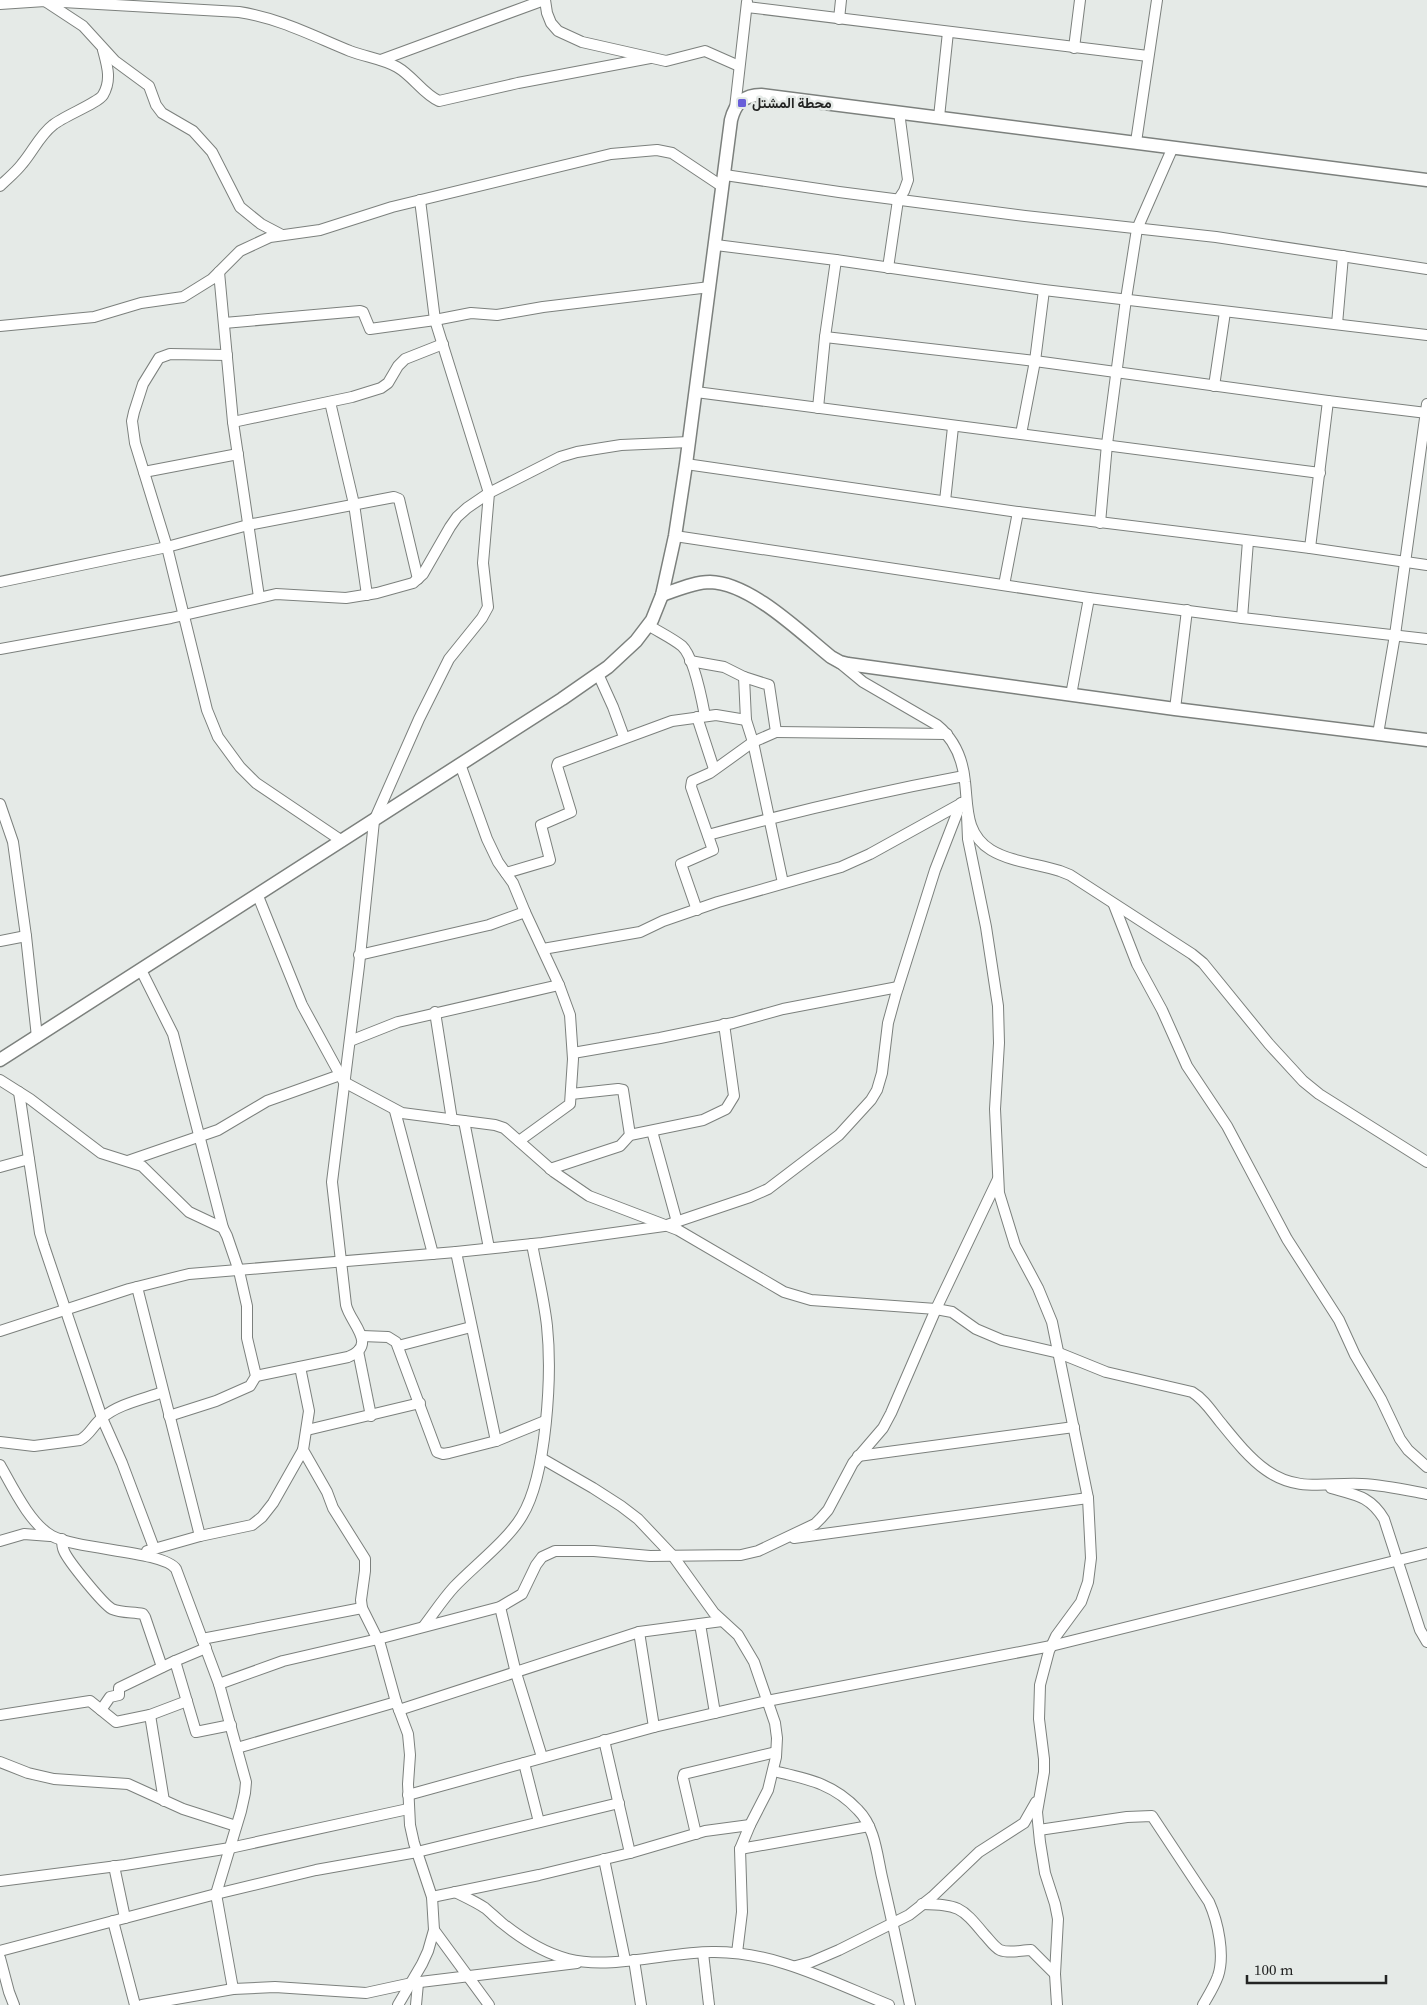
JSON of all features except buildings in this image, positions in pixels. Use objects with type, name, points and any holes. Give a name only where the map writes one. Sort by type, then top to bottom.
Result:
[{"type":"street","points":[[0,4],[45,0],[212,10],[258,15],[292,25],[355,53],[381,60],[400,68],[439,101],[518,83],[650,58]]},
{"type":"street","points":[[45,0],[83,26],[121,66],[149,86],[156,105],[162,113],[193,132],[207,146],[223,171],[236,202],[244,212],[282,235]]},
{"type":"street","points":[[381,60],[545,0],[551,23],[558,31],[570,38],[613,51],[670,61],[705,51],[739,66]]},
{"type":"street","points":[[839,19],[841,0]]},
{"type":"street","points":[[1074,48],[1080,0]]},
{"type":"street","points":[[1136,142],[1157,0]]},
{"type":"street","points":[[0,1060],[258,896],[598,674],[623,654],[648,625],[662,595],[686,464],[731,120],[735,108],[747,3],[839,19],[1148,56]]},
{"type":"street","points":[[939,117],[948,32]]},
{"type":"street","points":[[0,186],[22,164],[52,125],[68,114],[101,97],[108,81],[108,68],[102,46]]},
{"type":"street","points":[[738,80],[749,96]]},
{"type":"street","points":[[735,108],[744,98],[761,95],[1427,180]]},
{"type":"street","points":[[888,268],[898,200],[904,192],[908,180],[899,112]]},
{"type":"street","points":[[1100,523],[1107,444],[1137,229],[1173,147]]},
{"type":"street","points":[[0,326],[94,317],[141,303],[175,300],[202,288],[240,251],[270,238],[320,230],[392,207],[611,154],[645,150],[672,153],[724,181],[1137,229],[1216,236],[1427,268]]},
{"type":"street","points":[[371,1416],[358,1351],[362,1336],[347,1311],[332,1182],[342,1079],[350,1041],[374,820],[419,719],[449,660],[488,607],[484,553],[489,493],[435,320],[420,200]]},
{"type":"street","points":[[716,245],[1044,290],[1427,335]]},
{"type":"street","points":[[1337,324],[1343,256]]},
{"type":"street","points":[[818,408],[825,337],[836,260]]},
{"type":"street","points":[[219,272],[233,422],[260,597]]},
{"type":"street","points":[[224,323],[360,311],[363,312],[370,329],[471,313],[497,315],[543,307],[710,287]]},
{"type":"street","points":[[1021,434],[1035,360],[1044,290]]},
{"type":"street","points":[[1214,386],[1225,312]]},
{"type":"street","points":[[825,337],[1035,360],[1328,401],[1427,410],[1396,635],[1378,734]]},
{"type":"street","points":[[233,422],[330,402],[382,388],[388,383],[398,366],[405,359],[443,344]]},
{"type":"street","points":[[227,355],[170,354],[159,358],[143,384],[132,421],[135,443],[167,547],[207,710],[218,737],[240,766],[256,783],[342,841]]},
{"type":"street","points":[[696,392],[953,427],[1107,444],[1320,473]]},
{"type":"street","points":[[1310,548],[1328,401]]},
{"type":"street","points":[[330,402],[354,504],[367,595]]},
{"type":"street","points":[[945,501],[953,427]]},
{"type":"street","points":[[0,649],[183,615],[260,597],[287,594],[328,598],[367,595],[407,586],[418,579],[434,557],[457,517],[489,493],[560,457],[572,453],[621,445],[689,442]]},
{"type":"street","points":[[144,472],[238,454]]},
{"type":"street","points":[[686,464],[1018,512],[1310,548],[1427,565]]},
{"type":"street","points":[[0,582],[167,547],[248,525],[390,497],[398,498],[418,579]]},
{"type":"street","points":[[1004,585],[1018,512]]},
{"type":"street","points":[[674,536],[1088,598],[1427,639]]},
{"type":"street","points":[[1242,618],[1248,541]]},
{"type":"street","points":[[662,595],[701,582],[712,582],[728,586],[746,593],[773,610],[831,658],[840,662],[1176,709],[1427,740]]},
{"type":"street","points":[[1071,695],[1088,598]]},
{"type":"street","points":[[1176,709],[1187,610]]},
{"type":"street","points":[[648,625],[683,647],[690,660],[701,695],[701,717],[714,769]]},
{"type":"street","points":[[690,660],[724,667],[744,677],[770,686],[776,732]]},
{"type":"street","points":[[840,662],[863,682],[937,725],[947,734],[954,744],[964,776],[963,802],[967,815],[978,837],[989,848],[996,853],[1060,871],[1094,890],[1114,905],[1180,946],[1202,963],[1269,1044],[1309,1087],[1427,1162]]},
{"type":"street","points":[[598,674],[624,737]]},
{"type":"street","points":[[744,677],[746,720],[753,742],[783,883]]},
{"type":"street","points":[[506,873],[550,860],[540,824],[572,812],[558,764],[663,723],[719,715],[746,720]]},
{"type":"street","points":[[696,910],[681,864],[712,850],[691,784],[695,779],[714,769],[753,742],[776,732],[947,734]]},
{"type":"street","points":[[460,764],[487,839],[513,883],[570,1014],[573,1053],[569,1106],[519,1141]]},
{"type":"street","points":[[708,835],[770,818],[901,788],[964,776]]},
{"type":"street","points":[[543,949],[630,935],[696,910],[840,867],[870,854],[963,802]]},
{"type":"street","points":[[0,1331],[137,1288],[189,1274],[456,1252],[664,1226],[759,1193],[815,1155],[839,1135],[871,1100],[877,1090],[882,1073],[888,1023],[898,987],[935,870],[963,802]]},
{"type":"street","points":[[0,804],[13,842],[37,1037]]},
{"type":"street","points":[[795,1966],[818,1959],[894,1924],[922,1904],[978,1852],[1024,1823],[1038,1797],[1044,1772],[1039,1719],[1040,1685],[1044,1665],[1051,1646],[1081,1602],[1088,1582],[1091,1558],[1088,1498],[1059,1353],[1050,1314],[1015,1245],[1000,1193],[995,1109],[999,1043],[998,1006],[986,927],[968,838],[967,815]]},
{"type":"street","points":[[258,896],[302,1005],[342,1079],[396,1111],[504,1128],[563,1180],[599,1201],[678,1230],[769,1284],[797,1296],[811,1300],[936,1308],[952,1312],[986,1334],[1059,1353],[1106,1372],[1192,1392],[1200,1396],[1228,1432],[1266,1470],[1290,1481],[1323,1486],[1357,1495],[1371,1501],[1384,1519],[1420,1630],[1427,1642]]},
{"type":"street","points":[[1114,905],[1137,964],[1162,1010],[1187,1066],[1227,1126],[1287,1239],[1339,1320],[1355,1355],[1381,1399],[1400,1439],[1408,1450],[1427,1466]]},
{"type":"street","points":[[360,955],[489,925],[524,912]]},
{"type":"street","points":[[0,940],[26,936]]},
{"type":"street","points":[[141,970],[173,1034],[223,1228],[239,1271],[247,1306],[247,1338],[256,1376],[250,1386],[216,1401],[169,1416]]},
{"type":"street","points":[[350,1041],[392,1024],[435,1012],[559,985]]},
{"type":"street","points":[[573,1053],[660,1038],[783,1009],[898,987]]},
{"type":"street","points":[[435,1012],[452,1120]]},
{"type":"street","points":[[550,1169],[620,1146],[630,1135],[703,1120],[726,1110],[732,1103],[734,1096],[724,1024]]},
{"type":"street","points":[[128,1161],[226,1126],[268,1101],[342,1079]]},
{"type":"street","points":[[0,1080],[101,1153],[128,1161],[147,1170],[189,1212],[223,1228]]},
{"type":"street","points":[[571,1094],[623,1090],[630,1135]]},
{"type":"street","points":[[19,1092],[40,1233],[102,1418],[122,1463],[154,1548]]},
{"type":"street","points":[[396,1111],[433,1254]]},
{"type":"street","points":[[464,1121],[489,1248]]},
{"type":"street","points":[[652,1130],[677,1222]]},
{"type":"street","points":[[0,1167],[29,1159]]},
{"type":"street","points":[[219,1684],[283,1661],[378,1639],[500,1607],[522,1594],[542,1557],[555,1551],[565,1550],[650,1556],[741,1555],[758,1551],[815,1524],[821,1518],[858,1456],[883,1428],[891,1413],[936,1308],[998,1177]]},
{"type":"street","points":[[424,1626],[447,1595],[522,1517],[534,1492],[541,1458],[548,1372],[547,1325],[532,1244]]},
{"type":"street","points":[[456,1252],[496,1441]]},
{"type":"street","points":[[137,1288],[200,1536]]},
{"type":"street","points":[[398,1346],[471,1327]]},
{"type":"street","points":[[362,1336],[388,1337],[398,1346],[437,1452],[449,1453],[496,1441],[545,1422]]},
{"type":"street","points":[[256,1376],[348,1357],[358,1351]]},
{"type":"street","points":[[139,1553],[200,1536],[244,1528],[256,1522],[273,1503],[303,1450],[307,1430],[309,1411],[300,1367]]},
{"type":"street","points":[[0,1442],[34,1446],[80,1440],[87,1437],[102,1418],[113,1410],[163,1392]]},
{"type":"street","points":[[307,1430],[420,1404]]},
{"type":"street","points":[[858,1456],[1074,1427]]},
{"type":"street","points":[[303,1450],[327,1492],[333,1508],[364,1559],[366,1571],[361,1589],[362,1608],[378,1639],[408,1734],[410,1746],[408,1795],[410,1826],[432,1897],[434,1930],[415,1983],[398,2005]]},
{"type":"street","points":[[541,1458],[621,1506],[638,1520],[673,1556],[710,1608],[738,1635],[748,1649],[759,1673],[774,1723],[777,1738],[776,1752],[768,1790],[740,1849],[742,1912],[737,1953]]},
{"type":"street","points":[[0,1465],[32,1517],[43,1529],[57,1538],[66,1555],[108,1606],[115,1610],[143,1614],[162,1667]]},
{"type":"street","points":[[1323,1486],[1364,1484],[1427,1494]]},
{"type":"street","points":[[786,1539],[1088,1498]]},
{"type":"street","points":[[0,1541],[24,1534],[57,1538],[98,1549],[139,1553],[175,1566],[219,1684],[246,1782],[245,1793],[216,1894],[233,1989]]},
{"type":"street","points":[[408,1795],[654,1727],[766,1701],[1051,1646],[1427,1553]]},
{"type":"street","points":[[500,1607],[516,1673],[542,1758]]},
{"type":"street","points":[[101,1710],[110,1698],[119,1695],[118,1688],[175,1661],[204,1643],[362,1608]]},
{"type":"street","points":[[237,1748],[516,1673],[639,1632],[722,1621]]},
{"type":"street","points":[[700,1624],[715,1714]]},
{"type":"street","points":[[639,1632],[654,1727]]},
{"type":"street","points":[[175,1661],[196,1732],[231,1725]]},
{"type":"street","points":[[0,1715],[90,1701],[116,1722],[150,1714],[187,1701]]},
{"type":"street","points":[[150,1714],[164,1801]]},
{"type":"street","points":[[604,1740],[630,1853]]},
{"type":"street","points":[[696,1834],[683,1778],[684,1774],[776,1752]]},
{"type":"street","points":[[0,1762],[28,1773],[54,1779],[128,1784],[202,1817],[236,1826]]},
{"type":"street","points":[[524,1762],[539,1822]]},
{"type":"street","points":[[773,1770],[827,1785],[860,1811],[869,1826],[894,1924],[910,2005]]},
{"type":"street","points":[[1038,1797],[1039,1830],[1045,1873],[1058,1919],[1054,2004]]},
{"type":"street","points":[[0,1951],[216,1894],[316,1870],[417,1852],[619,1803]]},
{"type":"street","points":[[0,1881],[230,1848],[408,1809]]},
{"type":"street","points":[[1039,1830],[1127,1817],[1150,1816],[1154,1818],[1209,1902],[1215,1917],[1220,1939],[1220,1966],[1218,1975],[1203,2005]]},
{"type":"street","points":[[432,1897],[539,1875],[630,1853],[716,1828],[750,1825]]},
{"type":"street","points":[[740,1849],[869,1826]]},
{"type":"street","points":[[604,1859],[641,2005]]},
{"type":"street","points":[[114,1866],[125,1918]]},
{"type":"street","points":[[455,1892],[487,1909],[522,1938],[538,1948],[556,1955],[586,1962]]},
{"type":"street","points":[[922,1904],[946,1905],[958,1908],[967,1914],[996,1948],[1008,1952],[1031,1950],[1055,1974]]},
{"type":"street","points":[[113,1921],[135,2005]]},
{"type":"street","points":[[434,1930],[489,2005]]},
{"type":"street","points":[[703,1953],[709,2005]]},
{"type":"street","points":[[142,2005],[233,1989],[275,1987],[366,1992],[415,1983],[586,1962],[703,1953],[737,1953],[795,1966],[889,2005]]},
{"type":"street","points":[[0,1958],[14,2005]]},
{"type":"street","points":[[415,1983],[416,2005]]},
{"type":"place","name":"محطة المشتل","points":[[742,103]]}]
